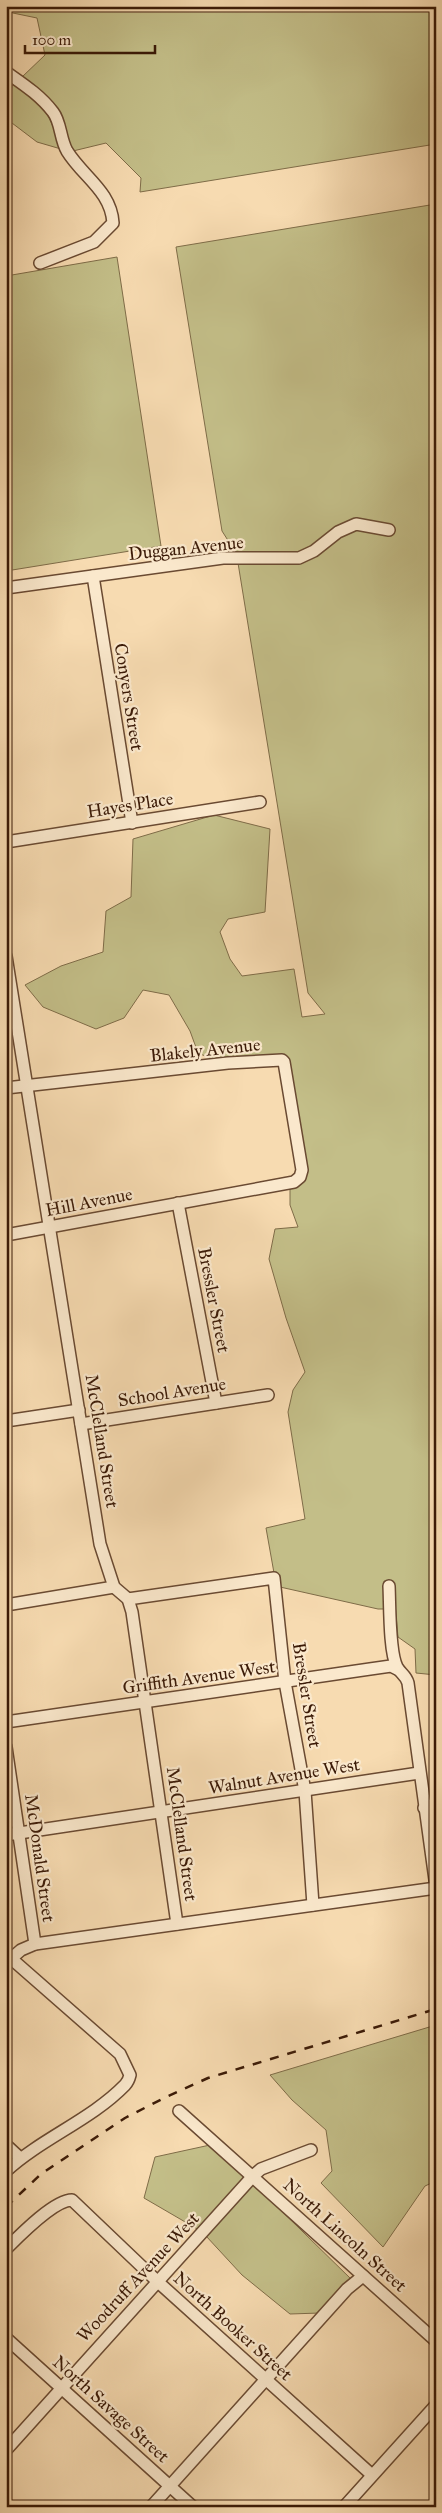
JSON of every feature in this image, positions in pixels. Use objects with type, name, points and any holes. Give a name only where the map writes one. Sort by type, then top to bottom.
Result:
[{"type":"street","points":[[6,72],[36,93],[54,114],[66,149],[81,172],[101,188],[112,210],[113,223],[94,242],[40,263]]},
{"type":"street","name":"Duggan Avenue","points":[[6,588],[223,558],[298,558],[314,551],[334,535],[348,527],[359,524],[389,530]]},
{"type":"street","name":"Conyers Street","points":[[93,576],[132,823]]},
{"type":"street","name":"Hayes Place","points":[[6,842],[260,802]]},
{"type":"street","name":"McClelland Street","points":[[6,956],[51,1227],[100,1544],[114,1587]]},
{"type":"street","name":"Blakely Avenue","points":[[6,1088],[236,1062],[276,1060],[284,1062],[302,1170],[300,1178],[285,1184],[178,1203]]},
{"type":"street","name":"Hill Avenue","points":[[6,1235],[178,1203]]},
{"type":"street","name":"Bressler Street","points":[[178,1203],[216,1403]]},
{"type":"street","name":"School Avenue","points":[[81,1424],[268,1395]]},
{"type":"street","points":[[6,1421],[78,1410]]},
{"type":"street","name":"Bressler Street","points":[[128,1599],[274,1578],[285,1682],[304,1791],[313,1905]]},
{"type":"street","points":[[6,2171],[20,2158],[99,2106],[126,2084],[130,2075],[120,2054],[8,1958],[35,1944],[436,1887],[408,1683],[397,1668],[392,1643],[389,1586]]},
{"type":"street","points":[[6,1606],[114,1587],[128,1599]]},
{"type":"street","name":"McClelland Street","points":[[128,1599],[133,1619],[177,1924]]},
{"type":"street","name":"Griffith Avenue West","points":[[6,1722],[391,1666],[397,1668]]},
{"type":"street","name":"McDonald Street","points":[[6,1747],[35,1944]]},
{"type":"street","name":"Walnut Avenue West","points":[[6,1836],[419,1773]]},
{"type":"street","points":[[424,1808],[436,1803]]},
{"type":"street","name":"North Lincoln Street","points":[[179,2112],[254,2176],[436,2341]]},
{"type":"street","points":[[6,2145],[20,2158]]},
{"type":"street","name":"Woodruff Avenue West","points":[[6,2450],[261,2169],[310,2150]]},
{"type":"street","name":"North Booker Street","points":[[6,2249],[22,2233],[60,2204],[72,2200],[158,2282],[372,2475]]},
{"type":"street","points":[[151,2507],[347,2289],[363,2276]]},
{"type":"street","name":"North Savage Street","points":[[6,2338],[193,2507]]},
{"type":"street","points":[[344,2507],[436,2405]]},
{"type":"shaded area","points":[[6,6],[436,6],[436,144],[140,192],[141,178],[106,143],[73,151],[57,110],[39,89],[22,77],[45,55],[37,18],[8,12],[6,14]]},
{"type":"shaded area","points":[[14,84],[33,98],[45,111],[61,149],[37,142],[8,120],[12,86]]},
{"type":"shaded area","points":[[436,204],[436,1675],[416,1673],[415,1649],[398,1637],[393,1581],[384,1581],[386,1609],[378,1609],[280,1587],[277,1573],[274,1573],[266,1528],[305,1519],[288,1412],[293,1390],[305,1372],[286,1318],[269,1259],[275,1229],[298,1227],[290,1205],[290,1188],[303,1180],[277,1055],[215,1060],[198,1053],[190,1031],[169,995],[143,990],[124,1018],[96,1029],[43,1007],[25,985],[61,966],[103,952],[106,911],[131,897],[133,839],[214,815],[270,829],[265,912],[228,919],[220,932],[230,959],[242,976],[294,969],[302,1017],[325,1014],[308,993],[238,563],[299,563],[314,556],[347,533],[360,529],[393,535],[393,525],[354,519],[336,527],[312,547],[298,553],[236,553],[222,531],[176,247]]},
{"type":"shaded area","points":[[117,257],[161,546],[6,571],[6,276]]},
{"type":"shaded area","points":[[436,2025],[436,2181],[425,2186],[383,2247],[321,2183],[332,2171],[326,2130],[292,2100],[270,2075]]},
{"type":"shaded area","points":[[210,2145],[246,2177],[199,2230],[144,2198],[155,2157]]},
{"type":"shaded area","points":[[253,2183],[351,2279],[320,2313],[290,2314],[242,2275],[206,2236]]},
{"type":"railway","points":[[6,2207],[41,2174],[125,2118],[164,2098],[208,2078],[436,2009]]}]
